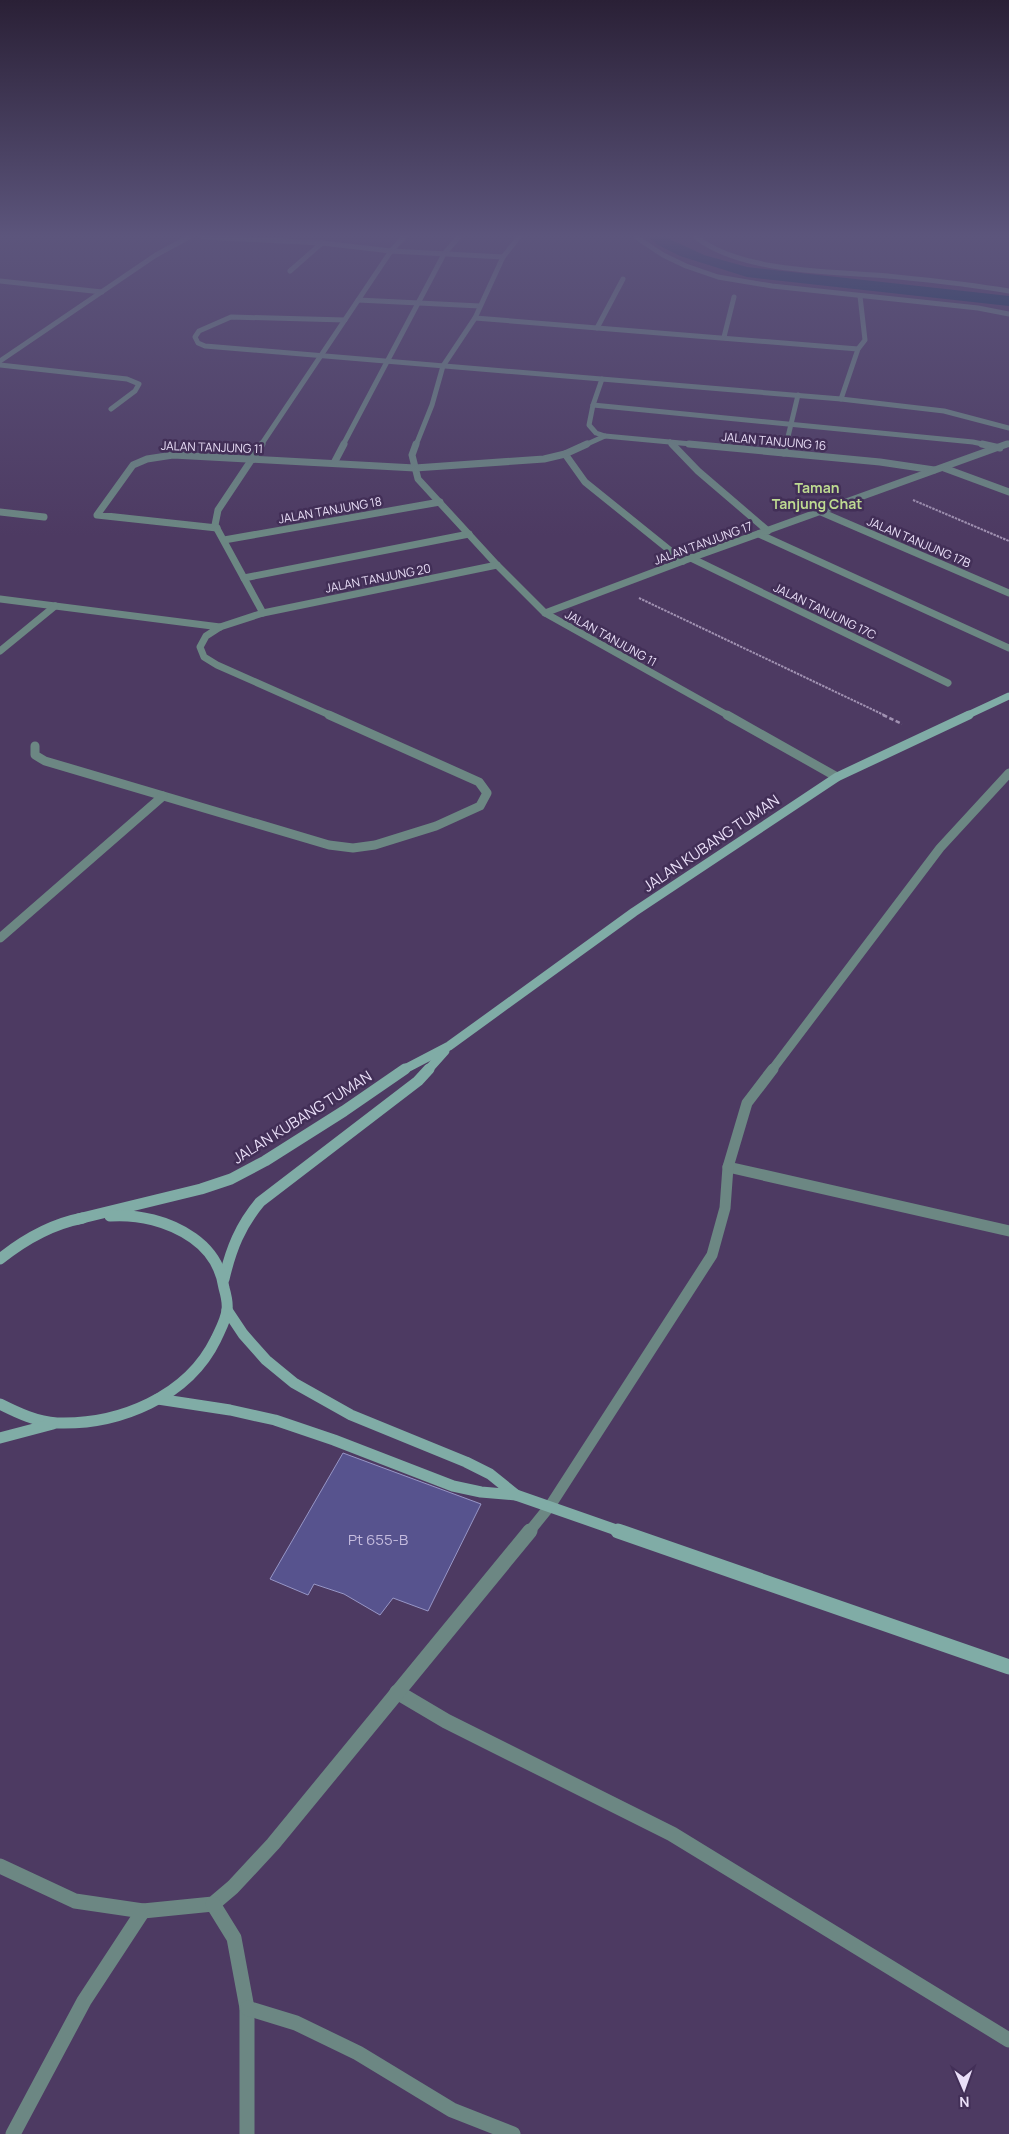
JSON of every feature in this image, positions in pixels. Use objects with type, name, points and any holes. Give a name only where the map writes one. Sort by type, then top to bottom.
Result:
[{"type":"main road","name":"JALAN KUBANG TUMAN","points":[[78,1219],[201,1189],[231,1179],[265,1161],[404,1070],[449,1046],[634,912],[837,777],[1009,696]]},
{"type":"main road","name":"JALAN KUBANG TUMAN","points":[[224,1278],[231,1247],[243,1223],[260,1202],[418,1080],[449,1046]]},
{"type":"main road","points":[[0,1259],[16,1246],[46,1230],[78,1219],[119,1215],[159,1220],[191,1235],[215,1259],[224,1278],[226,1310],[216,1343],[192,1374],[158,1399],[126,1413],[91,1422],[56,1423],[0,1438]]},
{"type":"main road","points":[[226,1310],[243,1334],[266,1360],[294,1383],[351,1415],[466,1462],[490,1474],[516,1495]]},
{"type":"main road","points":[[158,1399],[275,1420],[334,1440],[453,1486],[481,1492],[516,1495],[1009,1667]]},
{"type":"main road","points":[[0,1404],[24,1416],[56,1423]]},
{"type":"street","points":[[0,363],[38,337]]},
{"type":"street","points":[[195,337],[198,343],[205,346],[841,399],[944,411],[1009,428]]},
{"type":"street","points":[[263,613],[215,525],[218,510],[333,337]]},
{"type":"street","points":[[334,463],[400,337]]},
{"type":"street","points":[[463,337],[443,366],[432,405],[412,455],[415,468],[521,461],[565,454],[605,436]]},
{"type":"street","points":[[718,337],[858,349]]},
{"type":"street","points":[[841,399],[858,349],[865,337]]},
{"type":"street","points":[[0,363],[127,379],[138,384],[135,391],[111,409]]},
{"type":"street","points":[[602,379],[593,405],[589,425],[596,433],[605,436]]},
{"type":"street","points":[[784,453],[798,395]]},
{"type":"street","points":[[593,405],[973,442],[1000,448]]},
{"type":"street","name":"JALAN TANJUNG 16","points":[[605,436],[942,469]]},
{"type":"street","points":[[670,442],[698,471],[768,531]]},
{"type":"street","name":"JALAN TANJUNG 17","points":[[545,613],[692,558],[1000,448],[1009,443]]},
{"type":"street","points":[[565,454],[585,482],[683,562]]},
{"type":"street","name":"JALAN TANJUNG 11","points":[[217,528],[97,515],[133,465],[151,457],[251,459],[415,468],[418,479],[497,565],[545,613],[837,777]]},
{"type":"street","points":[[942,469],[1009,492]]},
{"type":"street","name":"JALAN TANJUNG 18","points":[[224,540],[440,502]]},
{"type":"street","points":[[0,512],[44,516]]},
{"type":"street","name":"JALAN TANJUNG 17B","points":[[821,512],[1009,594]]},
{"type":"street","points":[[244,578],[469,534]]},
{"type":"street","points":[[759,534],[1009,648]]},
{"type":"street","name":"JALAN TANJUNG 17C","points":[[692,558],[948,684]]},
{"type":"street","name":"JALAN TANJUNG 20","points":[[220,627],[263,613],[497,565]]},
{"type":"street","points":[[0,599],[220,627]]},
{"type":"street","points":[[0,651],[55,606]]},
{"type":"street","points":[[35,746],[35,756],[45,761],[330,846],[353,848],[375,845],[436,826],[480,806],[487,793],[479,782],[204,657],[200,647],[206,636],[220,627]]},
{"type":"street","points":[[0,1866],[76,1901],[143,1910],[213,1904],[233,1887],[273,1844],[550,1506],[712,1255],[725,1208],[728,1167],[747,1103],[940,848],[1009,773]]},
{"type":"street","points":[[0,938],[163,796]]},
{"type":"street","points":[[728,1167],[1009,1231]]},
{"type":"street","points":[[397,1692],[446,1720],[672,1834],[1009,2040]]},
{"type":"street","points":[[213,1904],[234,1938],[247,2008],[247,2134]]},
{"type":"street","points":[[13,2134],[84,2001],[143,1910]]},
{"type":"street","points":[[247,2008],[296,2023],[358,2053],[452,2110],[513,2134]]},
{"type":"path","points":[[886,488],[1009,540]]},
{"type":"path","points":[[616,587],[888,716],[924,736]]},
{"type":"building","points":[[343,1453],[481,1504],[428,1611],[393,1598],[380,1615],[344,1594],[314,1584],[308,1595],[270,1579]]},
{"type":"district","name":"Taman Tanjung Chat","points":[[817,496]]}]
